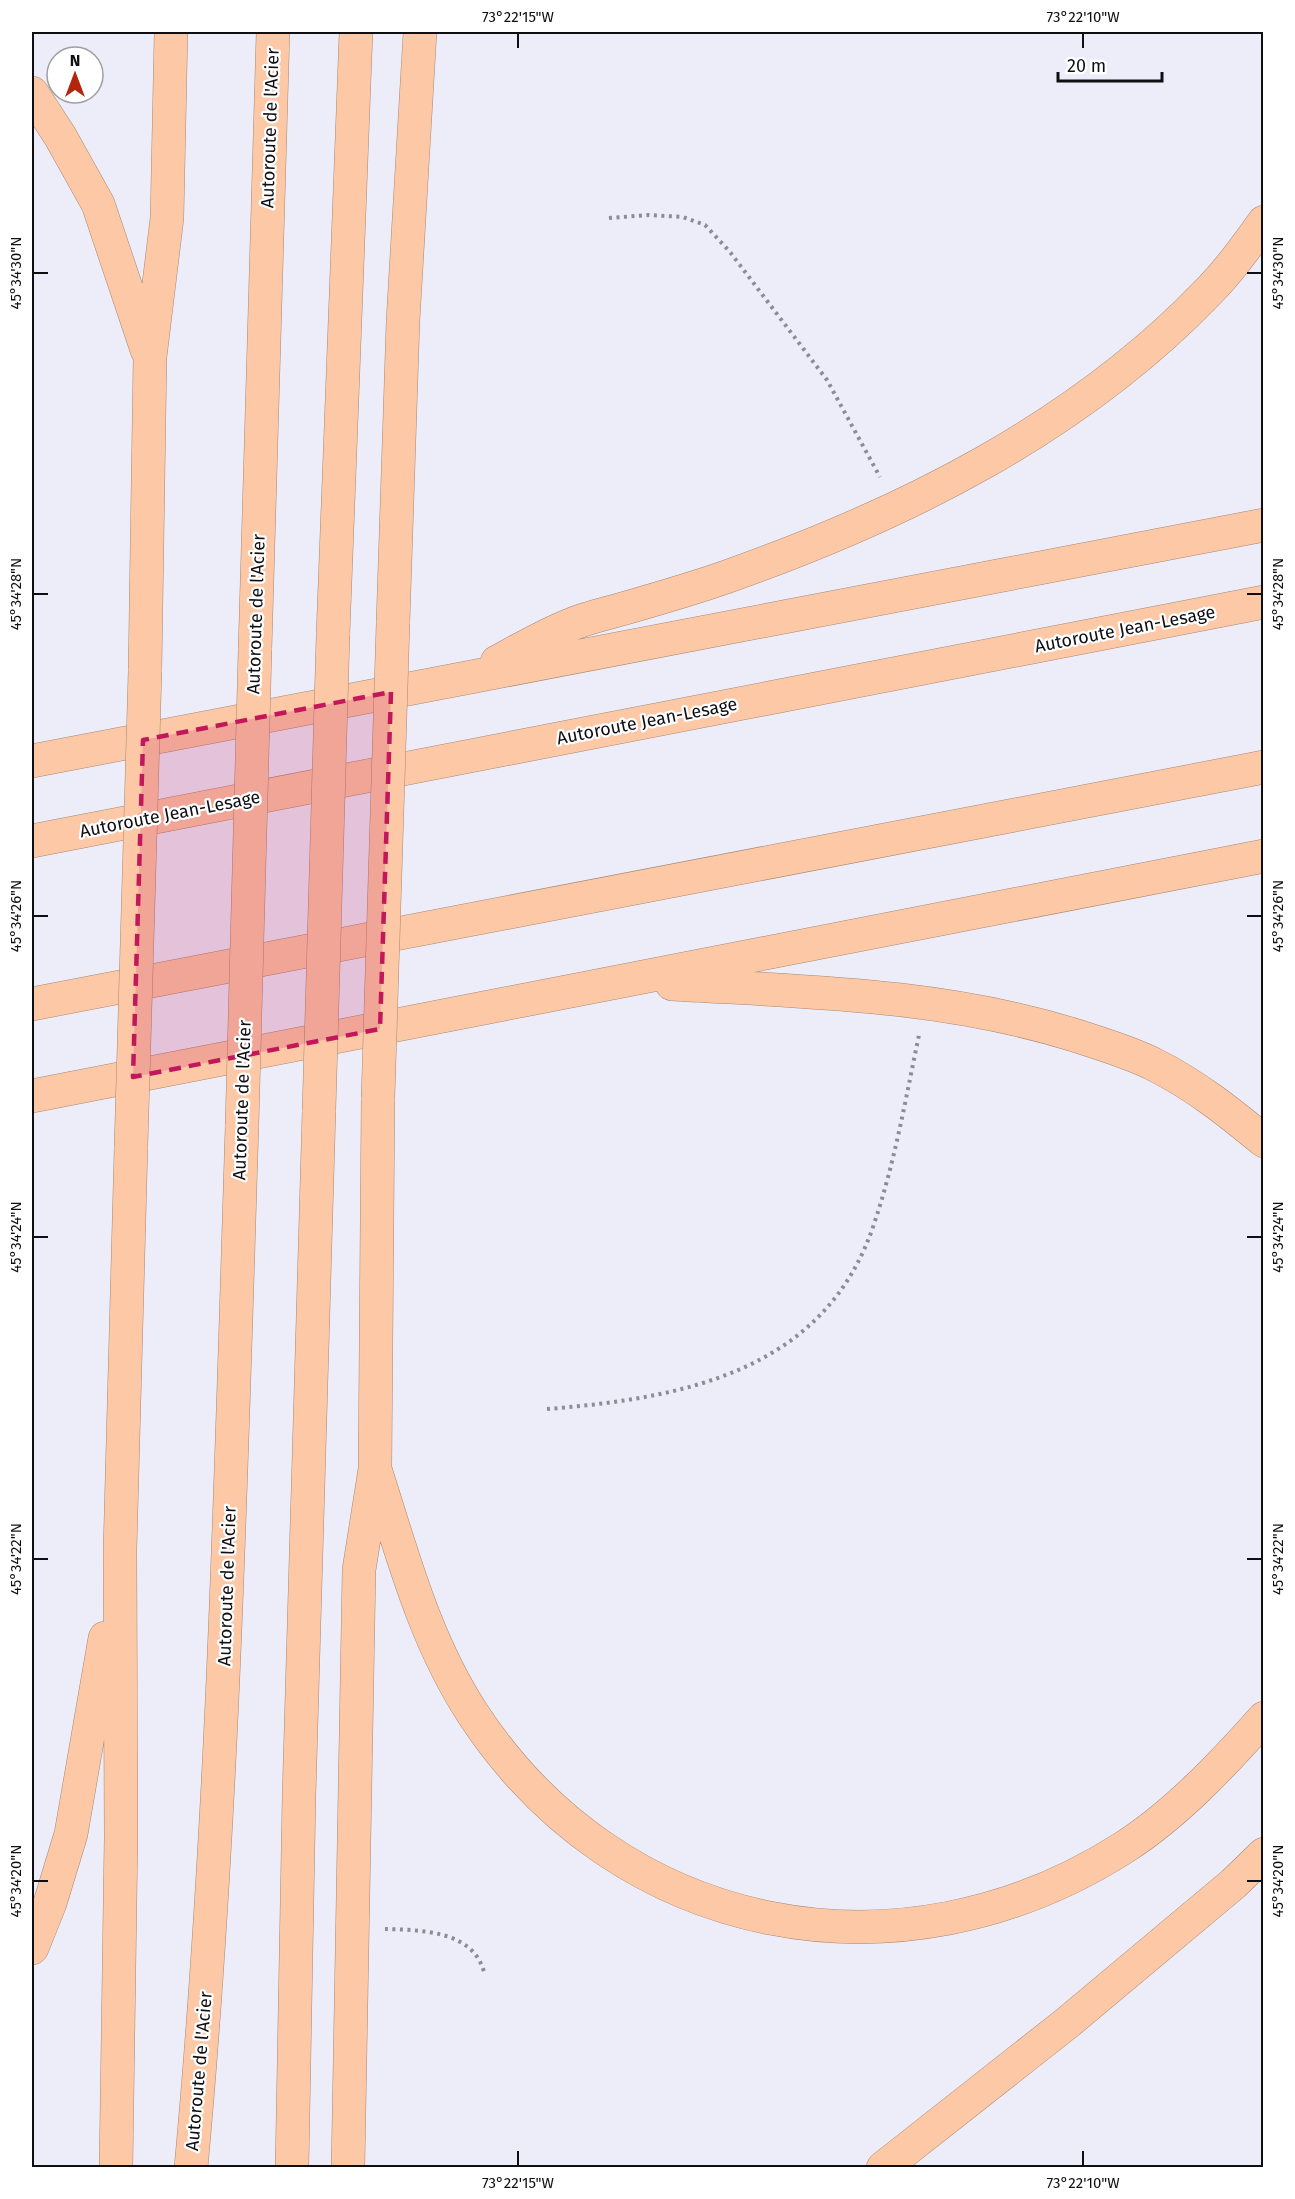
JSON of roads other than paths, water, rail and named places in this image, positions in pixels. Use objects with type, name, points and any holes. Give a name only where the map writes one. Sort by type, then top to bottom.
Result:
[{"type":"highway","points":[[116,2168],[121,1837],[120,1550],[145,671],[150,357],[167,218],[171,32]]},
{"type":"highway","name":"Autoroute de l'Acier","points":[[191,2168],[214,1869],[224,1671],[273,32]]},
{"type":"highway","points":[[292,2168],[299,1796],[333,634],[356,32]]},
{"type":"highway","points":[[348,2168],[359,1570],[375,1469],[378,1098],[393,623],[403,321],[421,35]]},
{"type":"highway","points":[[32,93],[66,145],[98,204],[150,357]]},
{"type":"highway","points":[[465,677],[571,624],[724,577],[803,548],[896,507],[996,456],[1062,415],[1110,380],[1164,334],[1208,292],[1263,222]]},
{"type":"highway","points":[[32,761],[1263,525]]},
{"type":"highway","name":"Autoroute Jean-Lesage","points":[[32,841],[1263,602]]},
{"type":"highway","points":[[32,1004],[1263,767]]},
{"type":"highway","points":[[32,1096],[1263,856]]},
{"type":"highway","points":[[628,981],[863,995],[926,1002],[1057,1030],[1109,1046],[1155,1065],[1200,1090],[1263,1141]]},
{"type":"highway","points":[[375,1469],[419,1606],[432,1639],[452,1679],[474,1715],[516,1771],[576,1830],[614,1857],[674,1888],[708,1901],[761,1916],[819,1925],[872,1928],[928,1922],[984,1911],[1036,1893],[1083,1872],[1125,1847],[1203,1782],[1263,1718]]},
{"type":"highway","points":[[32,1948],[50,1903],[71,1834],[120,1550]]},
{"type":"highway","points":[[883,2168],[1067,2023],[1233,1884],[1263,1854]]}]
